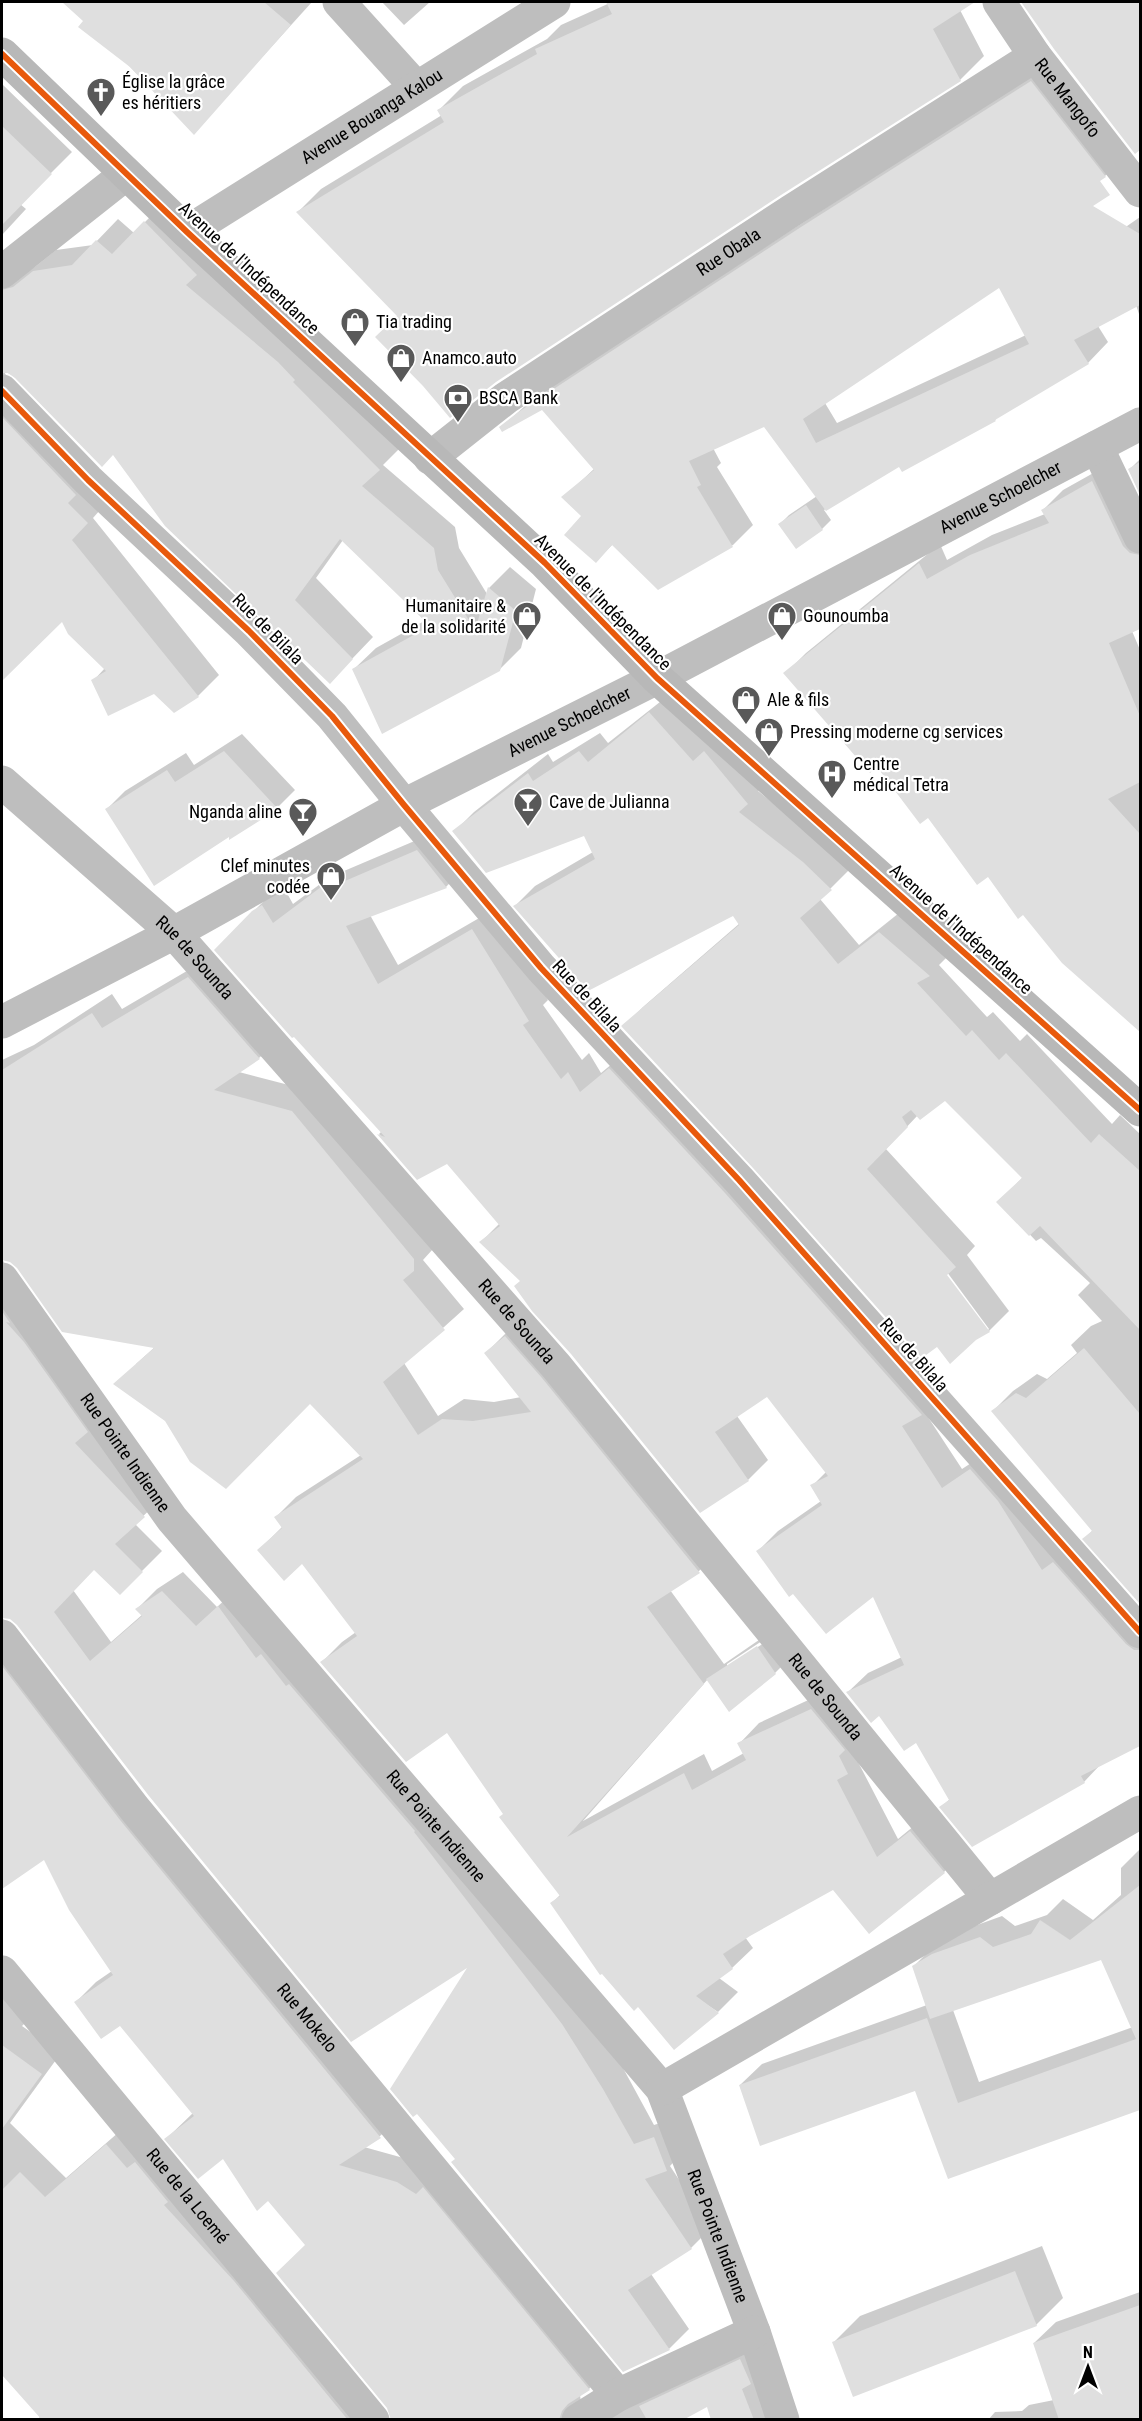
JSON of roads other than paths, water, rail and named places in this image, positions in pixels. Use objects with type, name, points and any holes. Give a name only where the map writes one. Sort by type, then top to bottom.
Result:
[{"type":"street","points":[[339,2],[416,87]]},
{"type":"street","name":"Avenue Bouanga Kalou","points":[[187,232],[554,2]]},
{"type":"street","name":"Rue Mangofo","points":[[999,2],[1035,56],[1140,190]]},
{"type":"street","name":"Avenue de l'Indépendance","points":[[2,54],[187,232],[545,563],[657,678],[1138,1103]]},
{"type":"street","name":"Rue Obala","points":[[430,458],[506,398],[791,211],[1035,56]]},
{"type":"street","points":[[2,272],[126,174]]},
{"type":"street","name":"Rue de Bilala","points":[[2,391],[88,480],[249,630],[332,716],[541,968],[739,1180],[1140,1632]]},
{"type":"street","name":"Avenue Schoelcher","points":[[2,1022],[174,933],[404,805],[657,678],[1140,424]]},
{"type":"street","points":[[1097,447],[1140,537]]},
{"type":"street","name":"Rue de Sounda","points":[[2,782],[174,933],[556,1366],[990,1899]]},
{"type":"street","name":"Rue Pointe Indienne","points":[[2,1280],[172,1519],[662,2089],[754,2332],[783,2420]]},
{"type":"street","name":"Rue Mokelo","points":[[2,1636],[134,1808],[618,2394]]},
{"type":"street","points":[[662,2089],[1140,1812]]},
{"type":"street","name":"Rue de la Loemé","points":[[2,1972],[373,2420]]},
{"type":"street","points":[[578,2420],[618,2394],[754,2332]]},
{"type":"place","name":"Église la grâce es héritiers","points":[[101,118]]},
{"type":"place","name":"Tia trading","points":[[355,348]]},
{"type":"place","name":"Anamco.auto","points":[[401,384]]},
{"type":"place","name":"BSCA Bank","points":[[458,424]]},
{"type":"place","name":"Humanitaire & de la solidarité","points":[[527,642]]},
{"type":"place","name":"Gounoumba","points":[[782,642]]},
{"type":"place","name":"Ale & fils","points":[[746,726]]},
{"type":"place","name":"Pressing moderne cg services","points":[[769,758]]},
{"type":"place","name":"Centre médical Tetra","points":[[832,800]]},
{"type":"place","name":"Cave de Julianna","points":[[528,828]]},
{"type":"place","name":"Nganda aline","points":[[303,838]]},
{"type":"place","name":"Clef minutes codée","points":[[331,902]]}]
